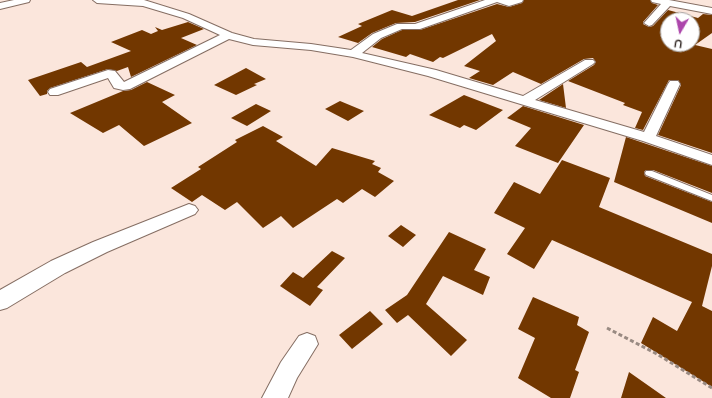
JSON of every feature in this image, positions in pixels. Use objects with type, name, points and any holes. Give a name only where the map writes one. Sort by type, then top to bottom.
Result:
[{"type":"street","points":[[0,6],[26,0]]},
{"type":"street","points":[[97,0],[144,2],[186,16],[228,35],[253,42],[310,47],[353,54],[432,73],[648,138],[712,160]]},
{"type":"street","points":[[353,54],[377,36],[401,26],[416,27],[494,0]]},
{"type":"street","points":[[499,0],[508,3],[519,0]]},
{"type":"street","points":[[655,0],[712,11]]},
{"type":"street","points":[[650,23],[667,3]]},
{"type":"street","points":[[54,92],[108,74],[111,74],[118,85],[126,86],[228,35]]},
{"type":"street","points":[[524,101],[589,62]]},
{"type":"street","points":[[648,138],[674,84]]},
{"type":"street","points":[[0,300],[58,266],[189,210]]},
{"type":"street","points":[[275,398],[289,370],[307,344]]},
{"type":"lane","points":[[648,173],[712,198]]},
{"type":"path","points":[[607,328],[657,354],[712,388]]},
{"type":"building","points":[[458,0],[480,0],[415,22],[396,23],[372,33],[358,43],[338,37],[362,26],[358,24],[392,10],[412,16]]},
{"type":"building","points":[[524,0],[650,0],[652,3],[658,5],[643,22],[643,24],[649,27],[653,26],[660,19],[660,52],[700,52],[700,46],[712,49],[712,153],[658,135],[681,85],[678,80],[669,80],[643,130],[635,128],[642,112],[623,105],[625,103],[568,81],[594,65],[596,62],[593,58],[584,59],[541,84],[513,72],[493,85],[469,78],[480,71],[464,66],[496,41],[492,34],[443,58],[440,57],[433,62],[410,54],[406,57],[372,47],[382,39],[402,30],[420,30],[497,4],[509,7],[522,3]]},
{"type":"building","points":[[703,14],[712,15],[712,33],[700,41],[700,16]]},
{"type":"building","points":[[188,22],[204,29],[181,38],[197,45],[131,77],[128,67],[117,71],[108,69],[50,88],[47,91],[47,94],[40,96],[28,80],[81,62],[87,67],[131,51],[111,42],[142,30],[151,34],[158,31],[155,27],[162,30]]},
{"type":"building","points":[[246,68],[266,79],[254,84],[257,85],[236,95],[214,85]]},
{"type":"building","points":[[147,82],[175,95],[162,102],[192,123],[144,146],[119,125],[103,133],[70,113],[123,91],[131,90]]},
{"type":"building","points":[[563,84],[566,108],[539,100]]},
{"type":"building","points":[[464,95],[503,110],[476,130],[464,125],[460,128],[429,115]]},
{"type":"building","points":[[340,101],[364,111],[348,121],[325,109]]},
{"type":"building","points":[[256,104],[271,111],[247,126],[231,118]]},
{"type":"building","points":[[523,106],[584,125],[558,163],[515,146],[531,128],[507,118]]},
{"type":"building","points":[[263,126],[283,137],[276,141],[316,166],[332,148],[375,161],[372,164],[381,168],[378,172],[394,181],[375,197],[362,189],[343,203],[337,199],[293,228],[281,216],[263,228],[237,202],[225,210],[202,195],[192,202],[171,188],[201,169],[198,167],[237,142],[235,140]]},
{"type":"building","points":[[626,137],[712,166],[712,193],[653,170],[646,170],[644,172],[645,176],[712,202],[712,223],[614,182]]},
{"type":"building","points":[[562,160],[610,178],[599,207],[712,254],[712,266],[702,306],[712,311],[712,387],[641,343],[653,317],[677,331],[692,302],[552,240],[534,269],[507,254],[525,228],[494,213],[514,182],[540,194]]},
{"type":"building","points":[[401,225],[416,235],[403,247],[388,236]]},
{"type":"building","points":[[449,232],[486,249],[474,270],[490,277],[483,295],[443,276],[426,304],[467,340],[451,356],[408,315],[397,323],[385,310],[407,295]]},
{"type":"building","points":[[332,251],[345,258],[317,287],[323,290],[310,306],[280,286],[293,272],[303,278]]},
{"type":"building","points":[[533,297],[579,317],[577,325],[589,332],[575,370],[579,372],[570,398],[551,398],[518,378],[535,338],[518,329]]},
{"type":"building","points":[[370,311],[383,324],[352,349],[339,335]]},
{"type":"building","points":[[629,372],[666,398],[621,398]]}]
